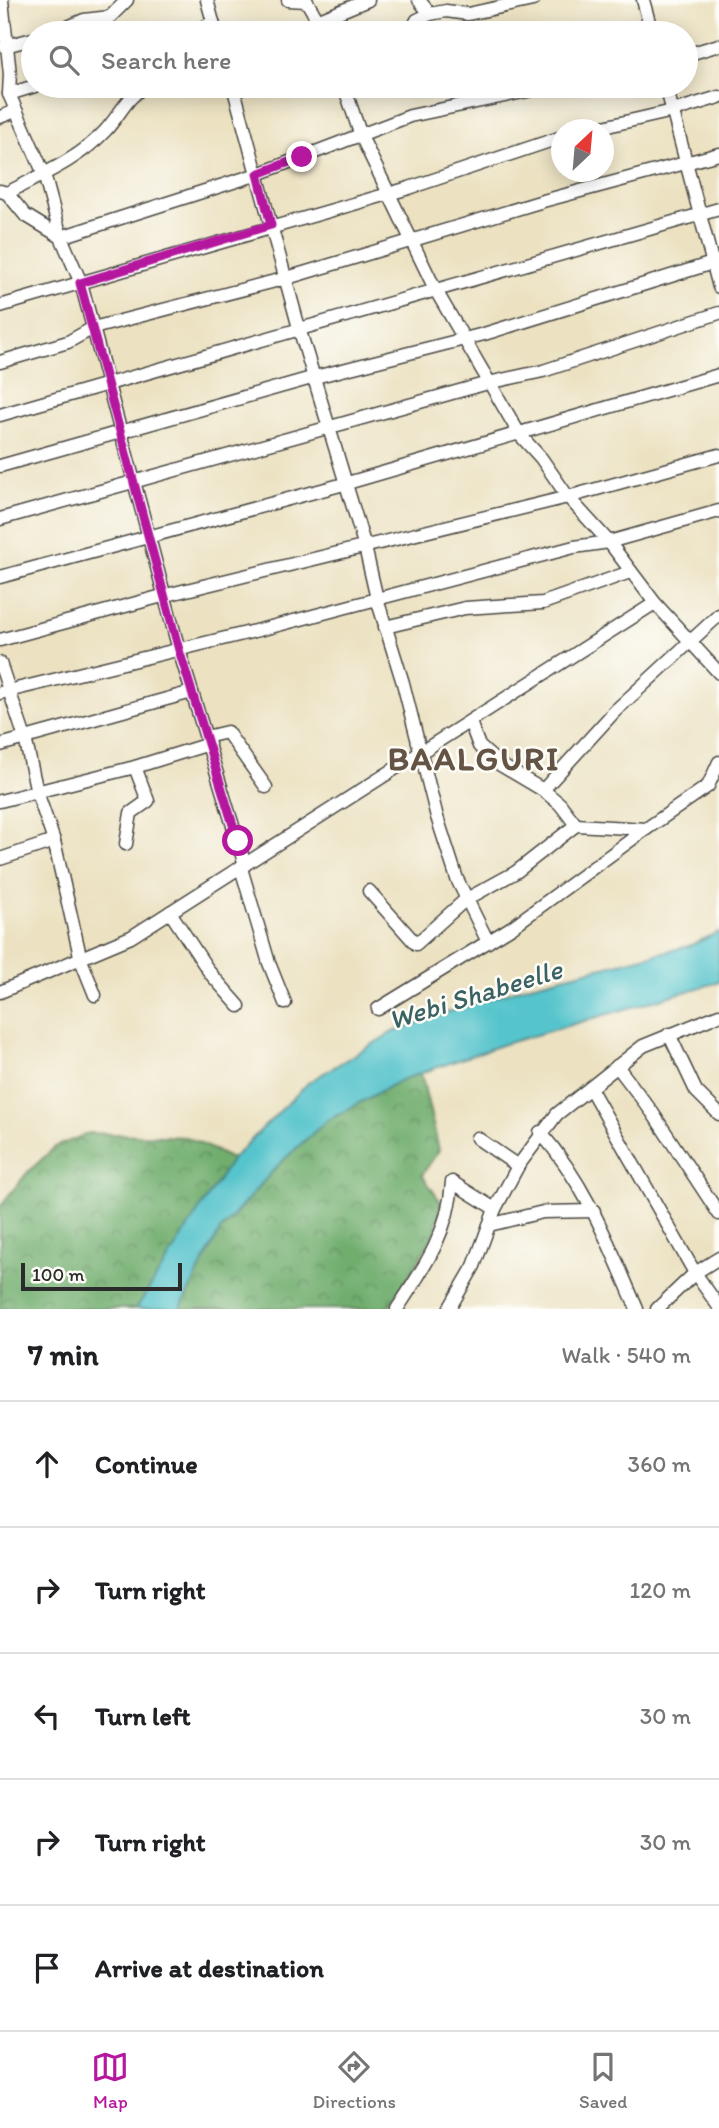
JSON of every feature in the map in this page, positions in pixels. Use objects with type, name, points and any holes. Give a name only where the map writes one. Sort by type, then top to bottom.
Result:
[{"type":"street","points":[[17,0],[2,2],[2,28],[10,74],[9,94],[44,174],[61,237],[80,283],[179,650],[269,963],[285,1003]]},
{"type":"street","points":[[80,21],[110,18],[127,0]]},
{"type":"street","points":[[206,0],[213,21]]},
{"type":"street","points":[[288,0],[306,0],[317,21],[368,0]]},
{"type":"street","points":[[419,0],[430,14]]},
{"type":"street","points":[[417,21],[430,14],[446,11],[468,14],[533,0]]},
{"type":"street","points":[[643,0],[649,21]]},
{"type":"street","points":[[5,46],[21,42]]},
{"type":"street","points":[[698,51],[719,45]]},
{"type":"street","points":[[9,94],[21,90]]},
{"type":"street","points":[[614,125],[719,97]]},
{"type":"street","points":[[130,98],[105,131],[78,155],[3,192],[25,215],[61,237],[258,174],[410,116],[495,98]]},
{"type":"street","points":[[236,98],[299,328],[365,547],[384,627],[421,754],[465,900],[488,942]]},
{"type":"street","points":[[348,98],[361,136],[386,192],[435,289],[520,435],[541,458],[568,498],[609,542],[654,603],[719,673]]},
{"type":"street","points":[[669,98],[716,261],[719,287]]},
{"type":"street","points":[[0,117],[16,111]]},
{"type":"street","points":[[0,306],[271,225],[409,188],[551,141]]},
{"type":"street","points":[[0,362],[68,342],[93,328],[287,278],[687,161],[719,154]]},
{"type":"street","points":[[0,415],[107,382],[719,209]]},
{"type":"street","points":[[0,466],[463,338],[716,261]]},
{"type":"street","points":[[0,519],[488,383],[543,371],[719,313]]},
{"type":"street","points":[[0,577],[520,435],[719,375]]},
{"type":"street","points":[[0,640],[166,596],[568,498],[719,455]]},
{"type":"street","points":[[4,692],[179,650],[573,547],[609,542],[719,511]]},
{"type":"street","points":[[384,627],[465,608],[543,604],[630,572]]},
{"type":"street","points":[[0,992],[131,937],[654,603]]},
{"type":"street","points":[[543,790],[615,711],[719,615]]},
{"type":"street","points":[[0,663],[4,692],[25,738],[37,792],[54,841],[81,960],[95,995]]},
{"type":"street","points":[[0,746],[192,692]]},
{"type":"street","points":[[470,722],[479,746],[499,764],[543,790],[560,804],[576,825]]},
{"type":"street","points":[[0,801],[135,766],[227,732],[266,787]]},
{"type":"street","points":[[378,1009],[488,942],[600,865],[646,828],[708,786],[719,762]]},
{"type":"street","points":[[126,844],[131,813],[148,800],[135,766]]},
{"type":"street","points":[[369,891],[416,944],[465,900],[516,872],[576,825],[646,828]]},
{"type":"street","points":[[0,859],[54,841]]},
{"type":"street","points":[[170,912],[210,973],[239,1006]]},
{"type":"street","points":[[449,1309],[474,1266],[495,1209],[540,1132],[574,1097],[590,1088],[643,1046],[719,1015]]},
{"type":"street","points":[[669,1034],[696,1091],[719,1114]]},
{"type":"street","points":[[617,1066],[652,1112],[719,1214]]},
{"type":"street","points":[[590,1088],[695,1273],[719,1307]]},
{"type":"street","points":[[540,1132],[564,1158],[594,1211],[637,1309]]},
{"type":"street","points":[[477,1138],[518,1166]]},
{"type":"street","points":[[397,1309],[441,1238],[451,1205],[452,1182],[495,1209]]},
{"type":"street","points":[[489,1225],[543,1212],[594,1211]]},
{"type":"street","points":[[657,1309],[695,1273],[719,1258]]},
{"type":"green space","points":[[421,1073],[439,1150],[422,1175],[441,1202],[435,1234],[388,1309],[180,1309],[219,1232],[278,1165],[326,1121],[401,1080]]},
{"type":"green space","points":[[89,1133],[187,1137],[232,1159],[136,1309],[0,1309],[0,1206],[27,1173],[55,1147]]},
{"type":"water","points":[[719,932],[719,982],[501,1045],[401,1080],[326,1121],[278,1165],[219,1232],[180,1309],[136,1309],[232,1159],[309,1082],[393,1032],[530,985],[689,946]]},
{"type":"district","name":"BAALGURI","points":[[474,758]]},
{"type":"route","points":[[238,841],[179,650],[80,283],[271,225],[258,174],[302,157]]},
{"type":"water label","name":"Webi Shabeelle","points":[[475,994]]}]
